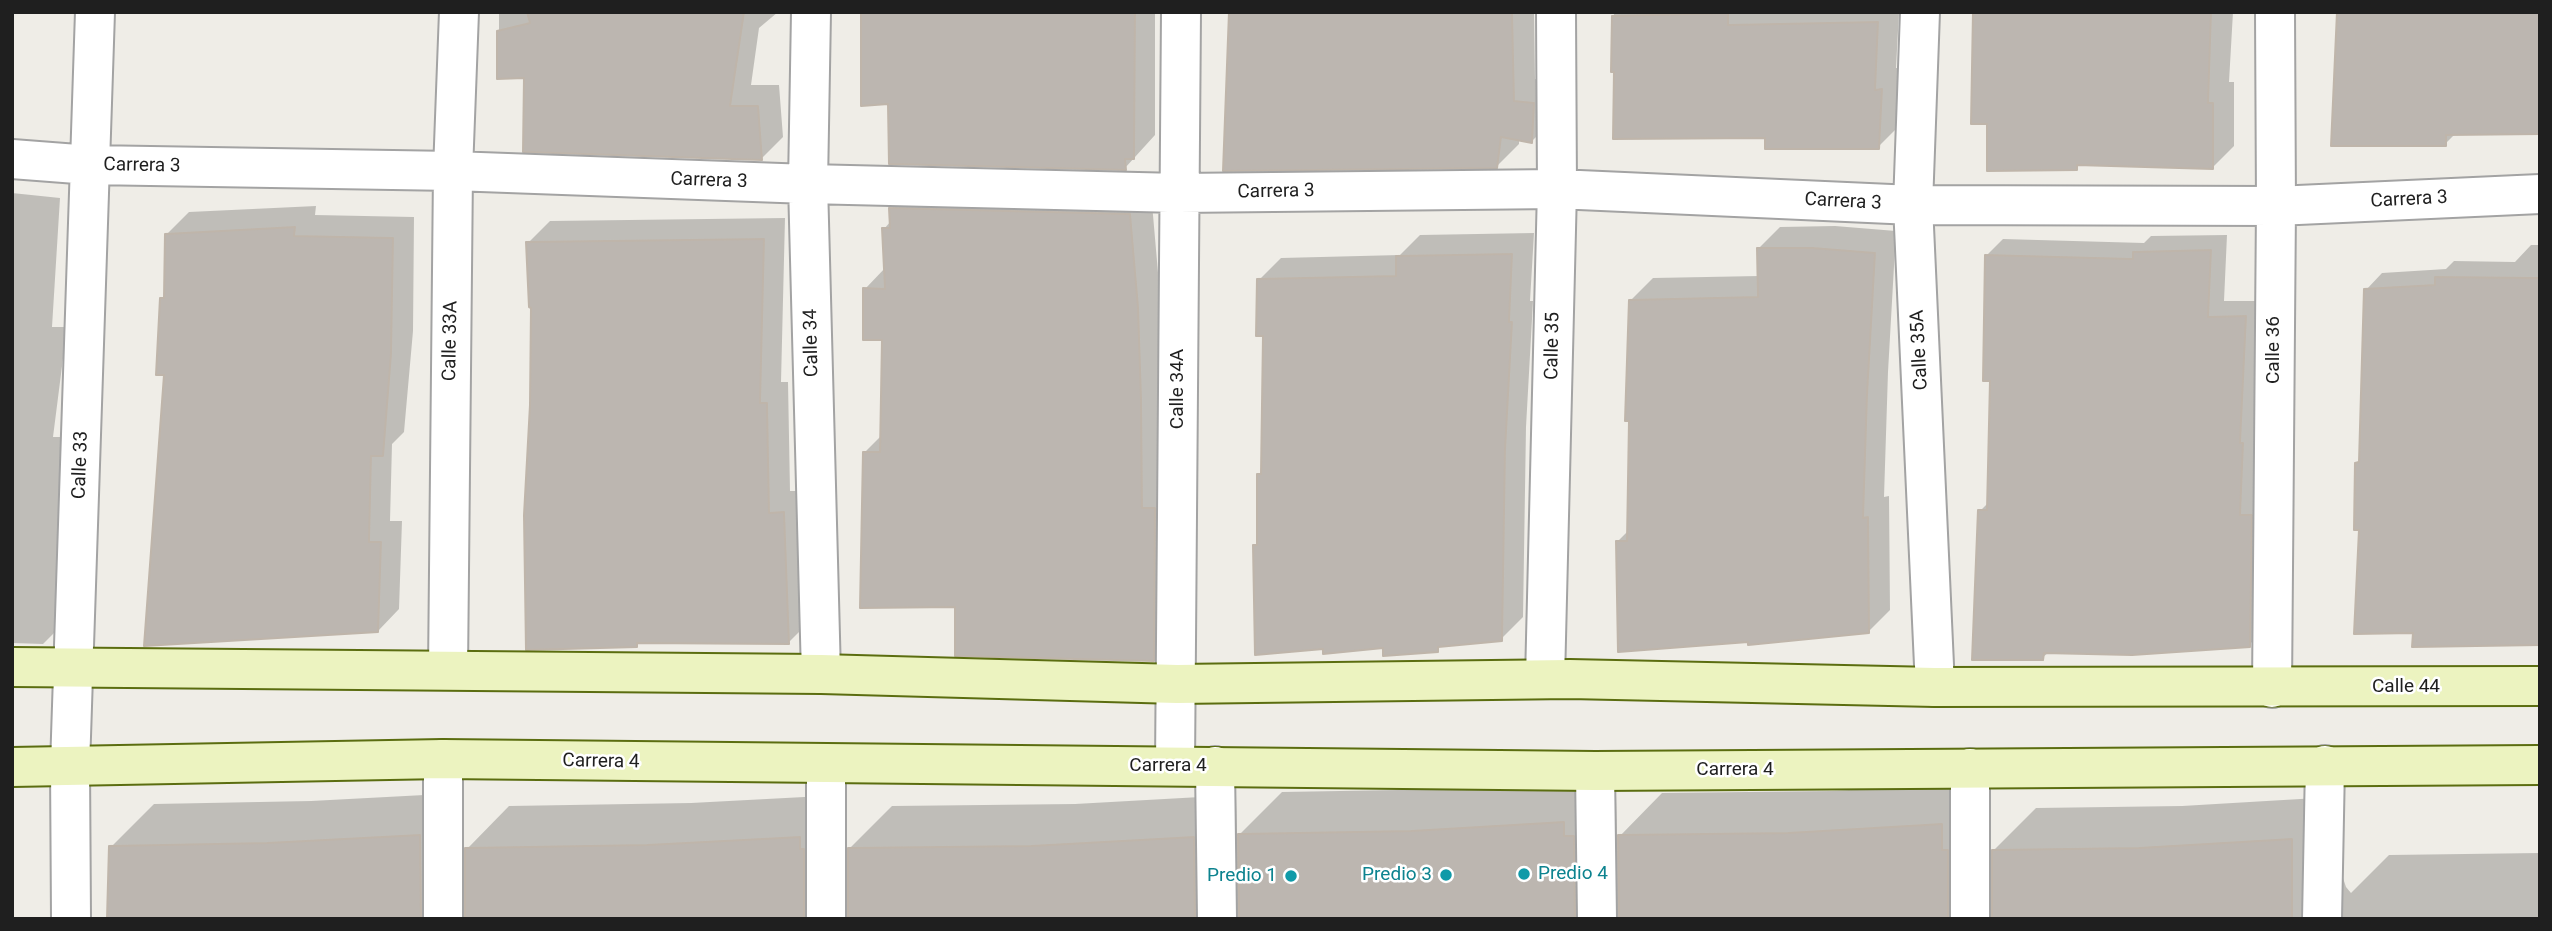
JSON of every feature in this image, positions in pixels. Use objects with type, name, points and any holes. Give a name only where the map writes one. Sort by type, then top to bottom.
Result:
[{"type":"main road","points":[[12,667],[821,674],[1177,684],[1545,679],[1935,687],[2272,688]]},
{"type":"main road","name":"Calle 44","points":[[2272,688],[2540,686]]},
{"type":"main road","name":"Carrera 4","points":[[12,766],[443,759],[1595,771],[2325,765]]},
{"type":"main road","points":[[2325,765],[2540,765]]},
{"type":"street","name":"Calle 33","points":[[71,919],[70,766],[95,12]]},
{"type":"street","name":"Calle 33A","points":[[448,670],[453,171],[459,12]]},
{"type":"street","name":"Calle 34","points":[[811,12],[808,184],[821,674]]},
{"type":"street","name":"Calle 34A","points":[[1175,766],[1181,12]]},
{"type":"street","name":"Calle 35","points":[[1545,679],[1557,189],[1556,12]]},
{"type":"street","name":"Calle 35A","points":[[1920,12],[1913,205],[1935,687]]},
{"type":"street","name":"Calle 36","points":[[2272,688],[2275,12]]},
{"type":"street","name":"Carrera 3","points":[[12,159],[90,165],[453,171],[808,184],[1179,193],[1557,189],[1913,205],[2276,206],[2540,194]]},
{"type":"street","points":[[443,759],[443,919]]},
{"type":"street","points":[[826,765],[826,919]]},
{"type":"street","points":[[2322,919],[2325,765]]},
{"type":"street","points":[[1214,766],[1217,919]]},
{"type":"street","points":[[1970,768],[1970,919]]},
{"type":"street","points":[[1595,771],[1597,919]]},
{"type":"building","points":[[527,12],[744,12],[730,106],[758,106],[762,160],[523,152],[524,78],[497,79],[497,31],[530,23]]},
{"type":"building","points":[[861,12],[1135,12],[1134,159],[1125,159],[1126,170],[889,164],[888,104],[861,106]]},
{"type":"building","points":[[1229,12],[1512,12],[1514,101],[1534,103],[1532,143],[1501,137],[1497,168],[1223,171]]},
{"type":"building","points":[[1973,12],[2211,12],[2208,103],[2213,103],[2213,169],[2077,165],[2077,170],[1987,171],[1987,124],[1971,124]]},
{"type":"building","points":[[2337,12],[2540,12],[2540,134],[2446,135],[2446,146],[2331,146]]},
{"type":"building","points":[[1728,13],[1728,25],[1878,22],[1875,90],[1882,89],[1879,149],[1765,149],[1765,138],[1613,139],[1612,16]]},
{"type":"building","points":[[889,208],[1130,214],[1138,307],[1142,508],[1155,508],[1154,661],[955,656],[955,607],[860,608],[863,452],[880,452],[882,340],[863,340],[863,288],[885,289],[882,228],[890,228]]},
{"type":"building","points":[[295,227],[294,236],[393,238],[391,354],[383,456],[371,456],[369,542],[381,542],[378,632],[144,646],[164,375],[156,375],[160,298],[164,298],[165,234]]},
{"type":"building","points":[[764,239],[760,403],[767,403],[769,513],[784,512],[789,644],[637,643],[637,647],[526,650],[524,515],[530,405],[531,308],[526,242]]},
{"type":"building","points":[[1757,248],[1813,248],[1875,253],[1863,518],[1868,517],[1869,633],[1748,645],[1748,642],[1618,652],[1616,541],[1627,541],[1629,421],[1625,421],[1629,300],[1758,297]]},
{"type":"building","points":[[2211,250],[2208,317],[2246,316],[2240,443],[2243,443],[2240,515],[2252,515],[2250,647],[2132,655],[2044,653],[2043,660],[1972,660],[1978,510],[1987,510],[1990,381],[1983,381],[1985,255],[2133,259],[2133,252]]},
{"type":"building","points":[[1512,254],[1502,641],[1438,647],[1438,652],[1383,656],[1383,648],[1323,654],[1323,649],[1255,655],[1253,545],[1257,545],[1257,474],[1261,474],[1263,336],[1256,336],[1257,279],[1396,276],[1396,256]]},
{"type":"building","points":[[2435,277],[2540,278],[2540,645],[2412,647],[2413,633],[2354,634],[2359,530],[2354,530],[2355,463],[2359,462],[2364,289],[2435,285]]},
{"type":"building","points":[[1564,822],[1564,836],[1574,836],[1575,919],[1239,919],[1238,834],[1411,831]]},
{"type":"building","points":[[1942,824],[1942,850],[1948,850],[1948,919],[1619,919],[1618,835],[1788,833]]},
{"type":"building","points":[[420,835],[421,919],[107,919],[109,846],[267,843]]},
{"type":"building","points":[[800,837],[800,849],[804,849],[804,919],[465,919],[465,848],[647,845]]},
{"type":"building","points":[[1194,837],[1195,919],[848,919],[848,848],[1031,846]]},
{"type":"building","points":[[2292,839],[2292,919],[1992,919],[1992,850],[2139,848]]},
{"type":"place","name":"Predio 4","points":[[1524,874]]},
{"type":"place","name":"Predio 3","points":[[1446,875]]},
{"type":"place","name":"Predio 1","points":[[1291,876]]}]
